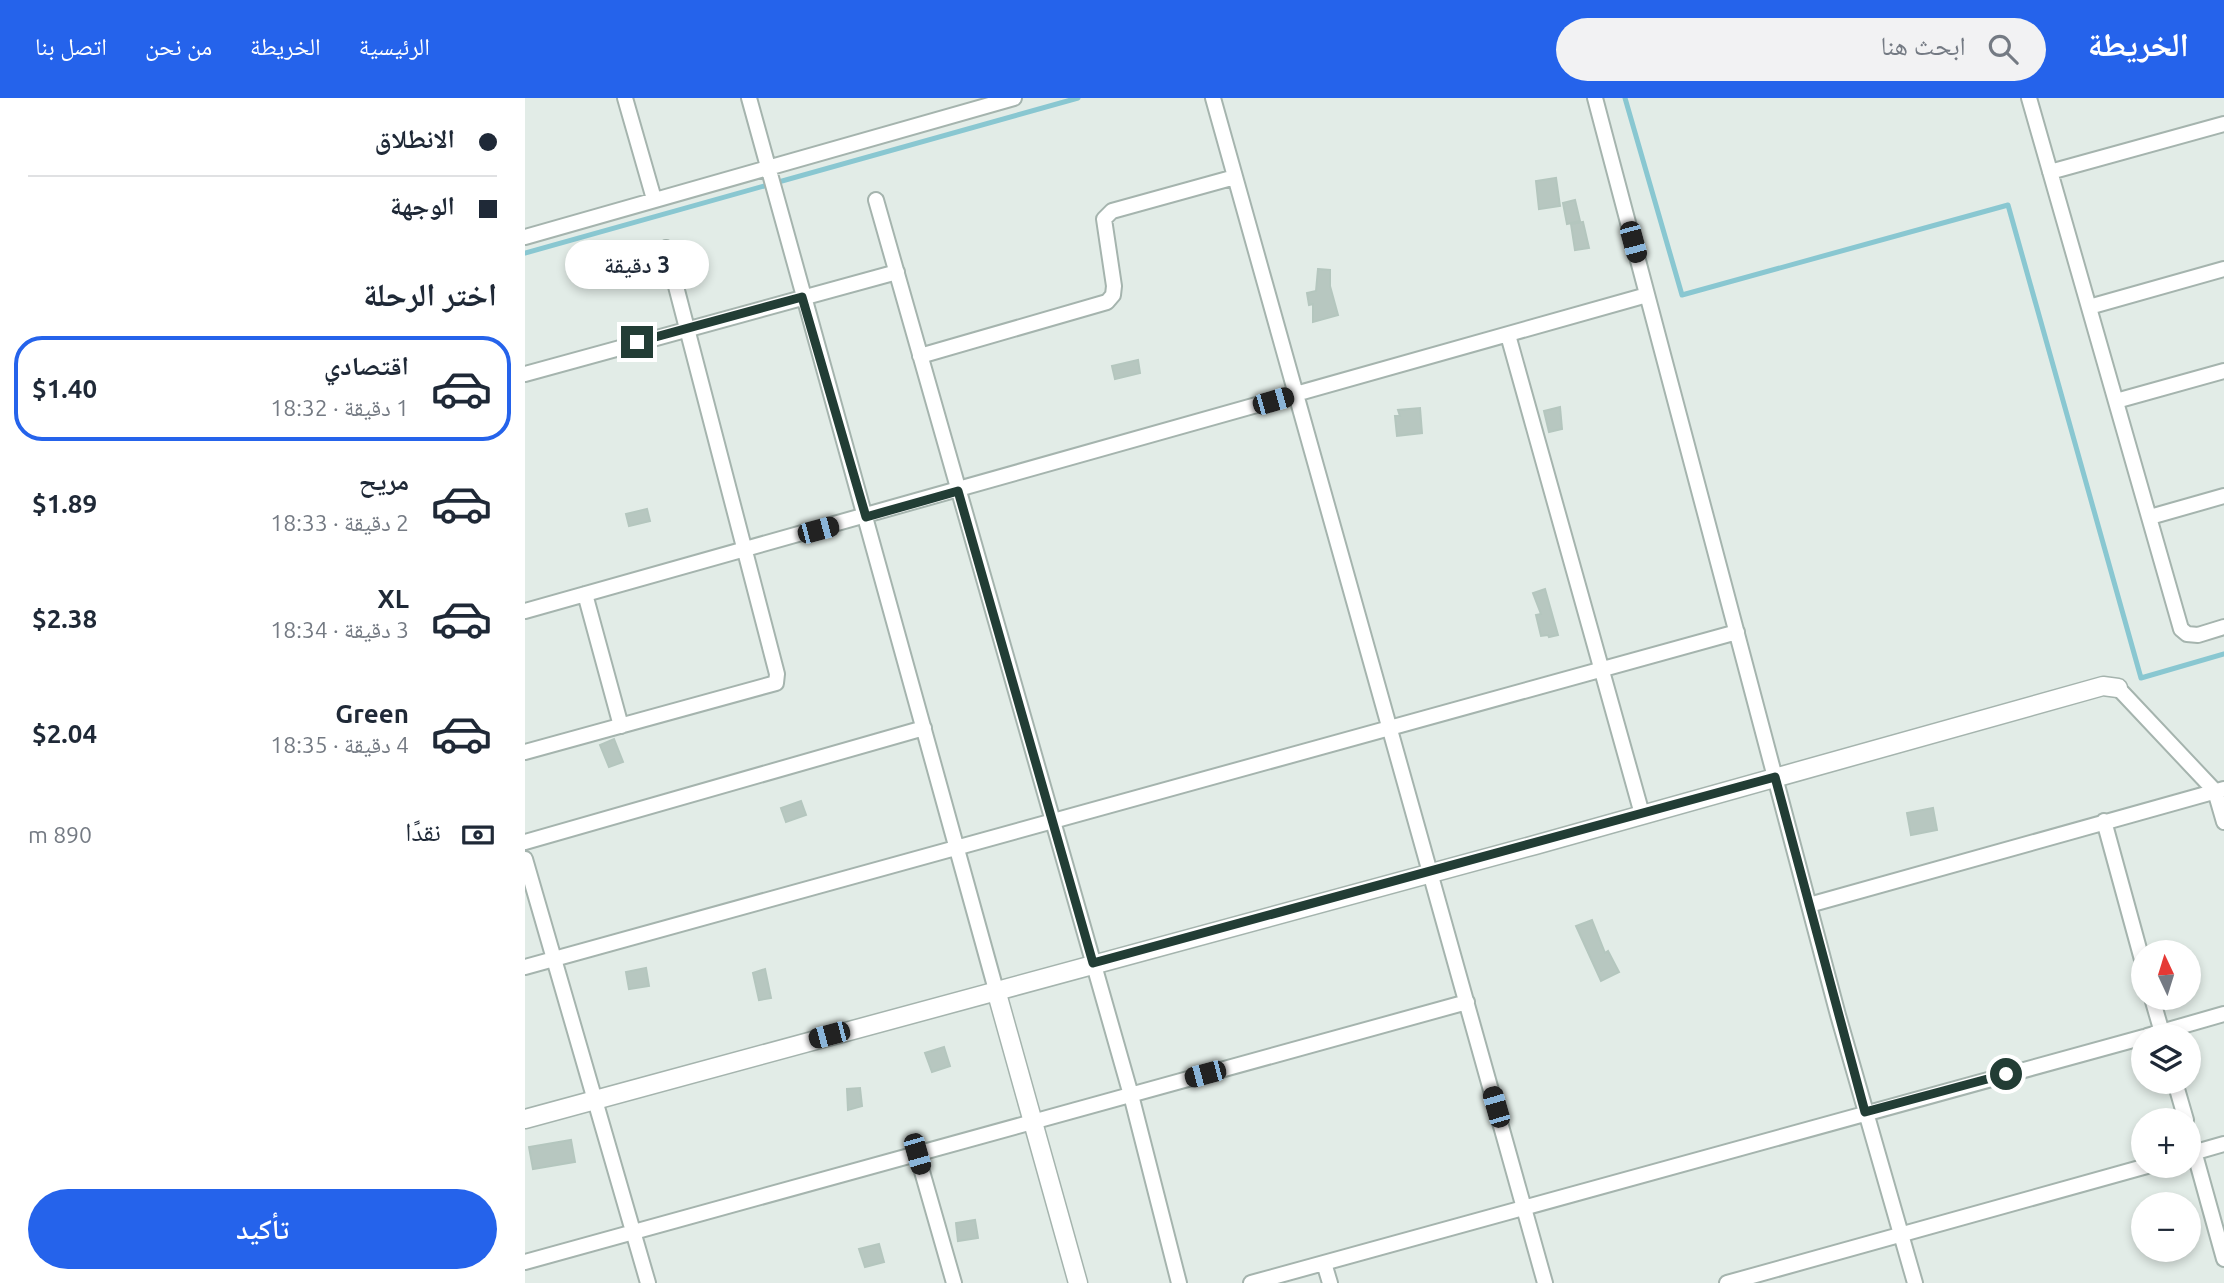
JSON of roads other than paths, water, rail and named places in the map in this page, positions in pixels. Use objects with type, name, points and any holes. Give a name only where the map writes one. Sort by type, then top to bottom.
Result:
[{"type":"street","points":[[625,98],[655,199]]},
{"type":"street","points":[[749,98],[1077,1283]]},
{"type":"street","points":[[525,237],[767,166],[1014,98]]},
{"type":"street","points":[[1213,98],[1545,1283]]},
{"type":"street","points":[[1595,98],[1809,905],[1915,1283]]},
{"type":"street","points":[[2029,98],[2181,629],[2187,634],[2198,635],[2224,627]]},
{"type":"street","points":[[2050,172],[2224,124]]},
{"type":"street","points":[[920,356],[1107,302],[1113,295],[1114,286],[1104,219],[1112,211],[1235,177]]},
{"type":"street","points":[[876,200],[1131,1095],[1179,1283]]},
{"type":"street","points":[[525,752],[776,682],[777,674],[747,549],[666,248]]},
{"type":"street","points":[[2089,307],[2224,268]]},
{"type":"street","points":[[525,374],[897,272]]},
{"type":"street","points":[[525,611],[1647,295]]},
{"type":"street","points":[[1508,335],[1642,814]]},
{"type":"street","points":[[2116,401],[2224,370]]},
{"type":"street","points":[[2150,517],[2224,496]]},
{"type":"street","points":[[585,594],[621,726]]},
{"type":"street","points":[[525,967],[1389,726],[1737,632]]},
{"type":"street","points":[[525,1119],[2103,686],[2118,688],[2220,790],[2224,822]]},
{"type":"street","points":[[525,842],[924,728]]},
{"type":"street","points":[[1809,905],[2220,790]]},
{"type":"street","points":[[2104,821],[2137,940]]},
{"type":"street","points":[[525,859],[648,1283]]},
{"type":"street","points":[[525,1262],[1468,1002]]},
{"type":"street","points":[[2193,1024],[2224,1014]]},
{"type":"street","points":[[1251,1283],[2131,1040]]},
{"type":"street","points":[[2201,1150],[2224,1144]]},
{"type":"street","points":[[917,1154],[954,1283]]},
{"type":"street","points":[[1727,1283],[2131,1170]]},
{"type":"street","points":[[2200,1178],[2224,1259]]},
{"type":"street","points":[[1324,1263],[1329,1283]]},
{"type":"waterway","points":[[525,253],[1078,98]]},
{"type":"waterway","points":[[1625,98],[1682,295],[2008,205],[2141,678],[2224,654]]}]
